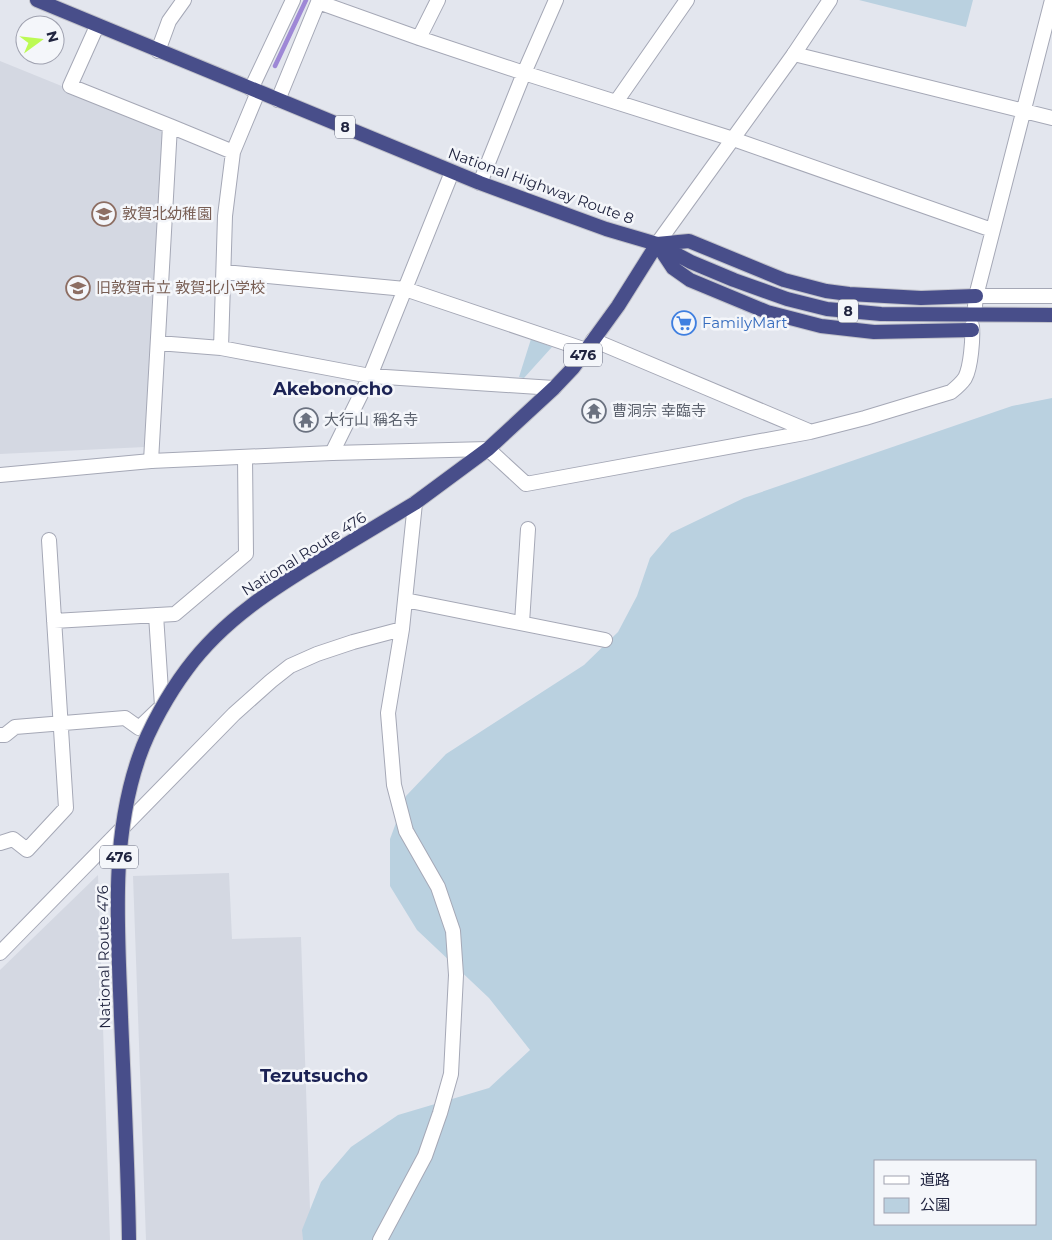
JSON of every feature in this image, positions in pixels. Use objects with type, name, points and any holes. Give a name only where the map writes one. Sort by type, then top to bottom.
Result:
[{"type":"highway","name":"National Highway Route 8","points":[[37,0],[452,172],[606,229],[657,244],[691,262],[787,299],[826,309],[881,314],[1052,315]]},
{"type":"highway","points":[[972,328],[874,332],[812,324],[768,312],[690,280],[673,268],[657,244],[690,241],[784,280],[826,291],[975,301]]},
{"type":"highway","name":"National Route 476","points":[[129,1240],[118,918],[120,849],[130,785],[139,756],[153,725],[187,669],[232,621],[292,577],[415,503],[488,449],[554,388],[574,368],[618,306],[657,244]]},
{"type":"street","points":[[158,50],[169,21],[184,0]]},
{"type":"street","points":[[221,348],[225,216],[233,152],[254,90],[293,0]]},
{"type":"street","points":[[420,38],[438,0]]},
{"type":"street","points":[[480,183],[524,73],[556,0]]},
{"type":"street","points":[[616,102],[686,0]]},
{"type":"street","points":[[1052,0],[1047,37],[1023,111],[975,301],[1052,296]]},
{"type":"street","points":[[278,100],[318,1],[524,73],[733,138],[992,230]]},
{"type":"street","points":[[657,244],[794,54],[828,1]]},
{"type":"street","points":[[97,26],[70,86],[233,152]]},
{"type":"street","points":[[794,54],[1052,118]]},
{"type":"street","points":[[150,461],[170,126]]},
{"type":"street","points":[[332,453],[370,376],[452,172]]},
{"type":"street","points":[[224,272],[405,289],[590,345],[810,432]]},
{"type":"street","points":[[0,475],[150,461],[332,453],[488,449],[526,484],[810,432],[865,418],[951,392],[964,379],[967,373],[972,328]]},
{"type":"street","points":[[158,343],[221,348],[370,376],[554,388]]},
{"type":"street","points":[[54,621],[176,614],[246,554],[244,457]]},
{"type":"street","points":[[380,1240],[425,1156],[440,1114],[451,1074],[456,975],[453,931],[438,887],[406,831],[394,785],[388,713],[402,629],[415,503]]},
{"type":"street","points":[[522,623],[528,528]]},
{"type":"street","points":[[0,843],[14,839],[27,850],[66,808],[50,540]]},
{"type":"street","points":[[405,600],[605,640]]},
{"type":"street","points":[[0,735],[6,735],[15,727],[125,718],[140,728],[162,706],[156,616]]},
{"type":"street","points":[[0,953],[234,714],[271,681],[290,666],[317,654],[402,629]]},
{"type":"shaded area","name":"旧敦賀市立 敦賀北小学校","points":[[0,61],[165,128],[145,447],[0,454]]},
{"type":"shaded area","points":[[229,873],[232,939],[301,937],[311,1240],[146,1240],[133,876]]},
{"type":"shaded area","points":[[98,875],[110,1240],[0,1240],[0,970]]},
{"type":"green space","points":[[859,0],[973,0],[966,27]]},
{"type":"green space","points":[[531,339],[552,347],[524,378],[519,377]]},
{"type":"green space","points":[[1052,398],[1052,1240],[303,1240],[302,1230],[321,1182],[351,1147],[398,1115],[489,1088],[530,1050],[489,998],[417,930],[390,886],[390,839],[406,796],[446,754],[584,665],[618,632],[637,596],[650,558],[671,533],[744,498],[1012,406]]},
{"type":"waterway","points":[[275,66],[306,0]]},
{"type":"place","name":"敦賀北幼稚園","points":[[104,214]]},
{"type":"place","name":"旧敦賀市立 敦賀北小学校","points":[[78,288]]},
{"type":"place","name":"FamilyMart","points":[[684,323]]},
{"type":"place","name":"曹洞宗 幸臨寺","points":[[594,411]]},
{"type":"place","name":"大行山 稱名寺","points":[[306,420]]},
{"type":"district","name":"Akebonocho","points":[[333,389]]},
{"type":"district","name":"Tezutsucho","points":[[314,1076]]}]
